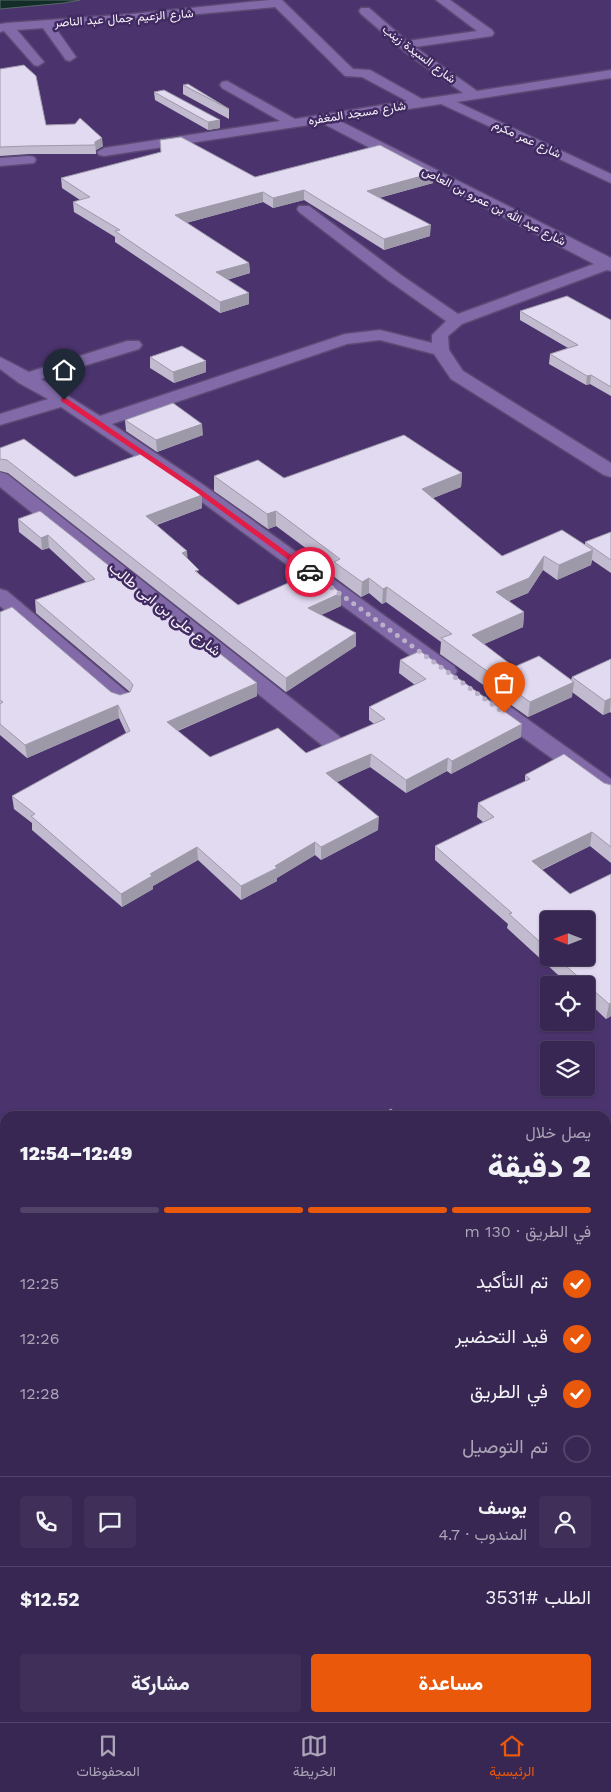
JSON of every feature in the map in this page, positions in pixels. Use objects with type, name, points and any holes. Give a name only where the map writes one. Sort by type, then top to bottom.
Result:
[{"type":"street","points":[[404,45],[488,33],[442,0]]},
{"type":"street","points":[[277,2],[350,73],[364,73],[419,104]]},
{"type":"street","name":"شارع الزعيم جمال عبد الناصر","points":[[4,28],[140,17],[277,2]]},
{"type":"street","name":"شارع السيدة زينب","points":[[365,11],[404,45],[474,95]]},
{"type":"street","points":[[46,24],[70,58]]},
{"type":"street","points":[[4,28],[38,62]]},
{"type":"street","name":"شارع مسجد المغفره","points":[[104,152],[611,74]]},
{"type":"street","points":[[227,85],[293,123]]},
{"type":"street","name":"شارع عمر مكرم","points":[[443,100],[611,178]]},
{"type":"street","name":"شارع عبد الله بن عمرو بن العاص","points":[[323,118],[610,264]]},
{"type":"street","points":[[222,122],[239,131]]},
{"type":"street","points":[[0,162],[29,160]]},
{"type":"street","points":[[304,209],[456,320]]},
{"type":"street","points":[[610,264],[456,320],[440,335],[440,350],[457,375],[611,471]]},
{"type":"street","points":[[98,423],[345,339],[380,335],[440,350]]},
{"type":"street","points":[[25,379],[133,345]]},
{"type":"street","points":[[0,362],[25,379],[64,400],[198,490],[458,680]]},
{"type":"street","points":[[0,420],[64,400]]},
{"type":"street","name":"شارع على بن ابى طالب","points":[[0,478],[331,741]]},
{"type":"street","points":[[0,595],[121,699]]},
{"type":"street","points":[[482,697],[611,790]]},
{"type":"shaded area","points":[[0,0],[80,0],[0,9]]},
{"type":"building","points":[[24,65],[36,76],[46,125],[75,124],[80,118],[102,138],[95,142],[95,145],[0,147],[0,69]]},
{"type":"building","points":[[188,84],[229,109],[183,85]]},
{"type":"building","points":[[164,90],[220,120],[208,122],[154,92]]},
{"type":"building","points":[[181,137],[255,177],[380,145],[433,173],[367,191],[431,225],[384,239],[304,190],[273,198],[263,192],[175,215],[249,263],[216,272],[249,293],[220,302],[115,231],[120,230],[73,202],[90,197],[61,178],[161,152],[160,140]]},
{"type":"building","points":[[567,296],[611,320],[611,387],[591,375],[587,376],[550,354],[578,345],[520,311]]},
{"type":"building","points":[[182,346],[206,361],[173,372],[150,357]]},
{"type":"building","points":[[173,403],[202,424],[156,440],[125,420]]},
{"type":"building","points":[[404,435],[462,473],[422,489],[502,556],[562,530],[593,550],[559,565],[544,556],[529,578],[496,592],[524,612],[472,635],[514,667],[539,656],[574,682],[530,702],[441,638],[452,634],[387,587],[383,589],[369,578],[362,582],[334,562],[340,559],[276,511],[267,514],[214,476],[258,460],[284,478]]},
{"type":"building","points":[[24,439],[75,477],[144,453],[202,495],[146,516],[187,551],[182,553],[199,570],[195,571],[238,605],[313,572],[341,593],[308,608],[356,633],[286,678],[7,460],[0,459],[0,448]]},
{"type":"building","points":[[40,511],[257,683],[167,722],[210,757],[278,728],[306,753],[385,719],[369,707],[426,679],[400,660],[420,651],[522,724],[452,761],[448,758],[406,780],[371,754],[326,773],[379,817],[321,847],[315,842],[275,866],[277,868],[241,886],[197,847],[150,874],[152,876],[121,894],[31,816],[35,814],[12,796],[130,731],[118,705],[25,745],[0,724],[0,704],[3,702],[0,700],[0,612],[12,607],[111,692],[120,695],[130,692],[133,685],[35,600],[95,579],[48,535],[41,538],[18,519]]},
{"type":"building","points":[[611,532],[611,560],[585,542]]},
{"type":"building","points":[[611,659],[611,698],[605,701],[572,677]]},
{"type":"building","points":[[564,754],[604,783],[611,785],[611,847],[592,832],[532,861],[570,894],[611,874],[611,1003],[609,1004],[595,992],[595,976],[577,976],[566,966],[595,966],[595,911],[540,911],[540,942],[509,914],[512,913],[435,846],[494,817],[478,803],[530,779],[525,775]]},
{"type":"way so far","points":[[310,572],[504,713]]},
{"type":"route","points":[[64,400],[198,490],[310,572]]}]
